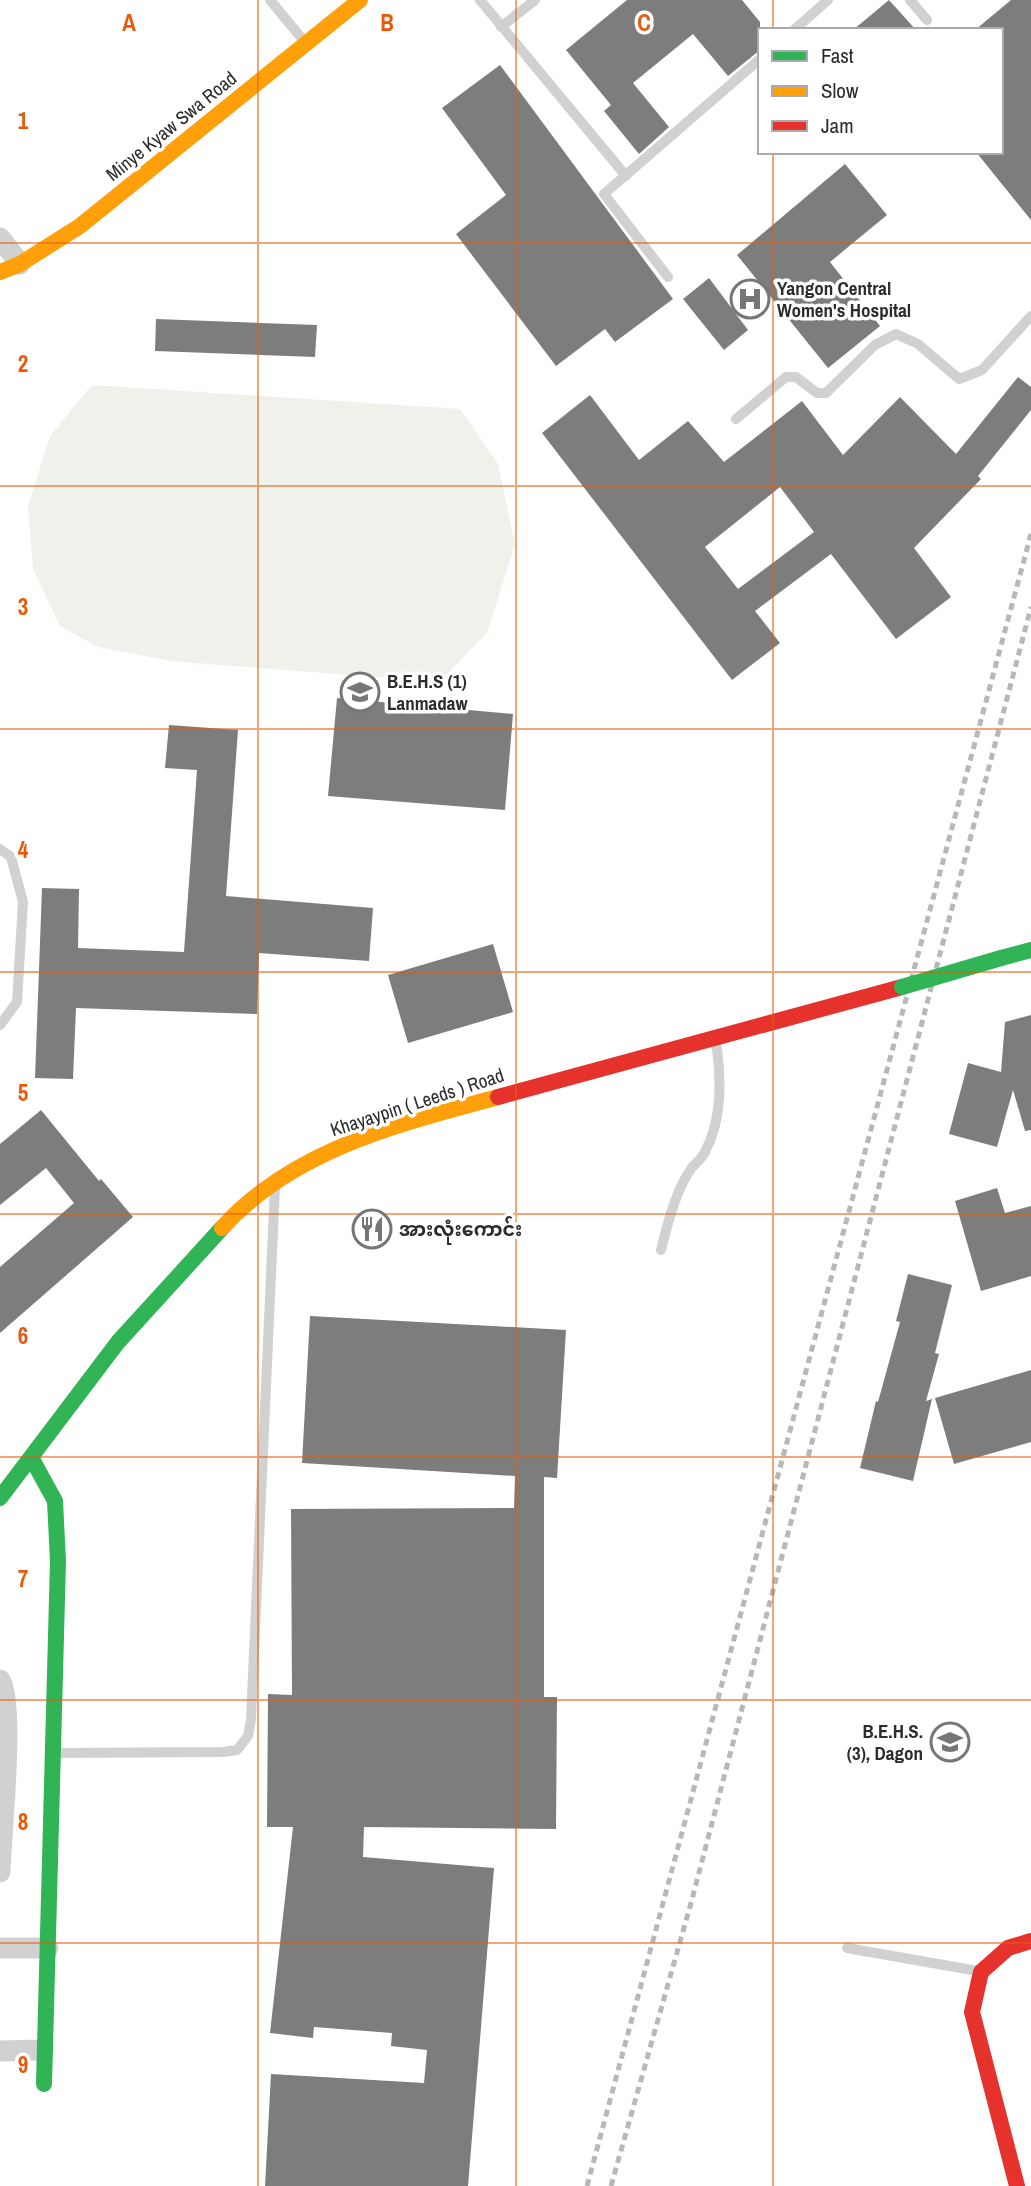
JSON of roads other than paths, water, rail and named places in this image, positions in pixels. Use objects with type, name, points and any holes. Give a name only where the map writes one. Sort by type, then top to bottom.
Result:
[{"type":"street","name":"Minye Kyaw Swa Road","points":[[10,268],[80,226],[360,0]]},
{"type":"street","points":[[0,238],[10,268]]},
{"type":"street","name":"Khayaypin ( Leeds ) Road","points":[[0,1498],[118,1342],[234,1214],[275,1180],[355,1141],[448,1111],[1031,950]]},
{"type":"street","points":[[32,1459],[55,1501],[58,1561],[44,2084]]},
{"type":"street","points":[[0,1680],[5,1688],[6,1714],[0,1872]]},
{"type":"street","points":[[1017,2186],[972,2012],[981,1972],[1008,1948],[1031,1941]]},
{"type":"street","points":[[0,1948],[48,1948]]},
{"type":"street","points":[[0,2052],[43,2050]]},
{"type":"lane","points":[[270,0],[306,43]]},
{"type":"lane","points":[[481,0],[626,176]]},
{"type":"lane","points":[[501,27],[535,0]]},
{"type":"lane","points":[[796,28],[828,0]]},
{"type":"lane","points":[[910,0],[927,20]]},
{"type":"lane","points":[[667,277],[604,194],[758,62]]},
{"type":"lane","points":[[736,419],[786,377],[796,377],[817,393],[826,393],[875,345],[896,334],[918,344],[959,379],[982,370],[1031,316]]},
{"type":"lane","points":[[0,849],[11,857],[23,902],[17,1002],[0,1025]]},
{"type":"lane","points":[[661,1250],[672,1208],[691,1169],[705,1153],[718,1110],[721,1080],[715,1038]]},
{"type":"lane","points":[[53,1753],[223,1752],[237,1750],[248,1736],[253,1678],[275,1180]]},
{"type":"lane","points":[[847,1948],[981,1972]]},
{"type":"railway","points":[[587,2186],[1031,534]]},
{"type":"railway","points":[[611,2186],[691,1903],[1031,607]]},
{"type":"place","name":"Yangon Central Women's Hospital","points":[[750,299]]},
{"type":"place","name":"B.E.H.S (1) Lanmadaw","points":[[360,692]]},
{"type":"place","name":"အားလုံးကောင်း","points":[[372,1229]]},
{"type":"place","name":"B.E.H.S. (3), Dagon","points":[[950,1742]]}]
